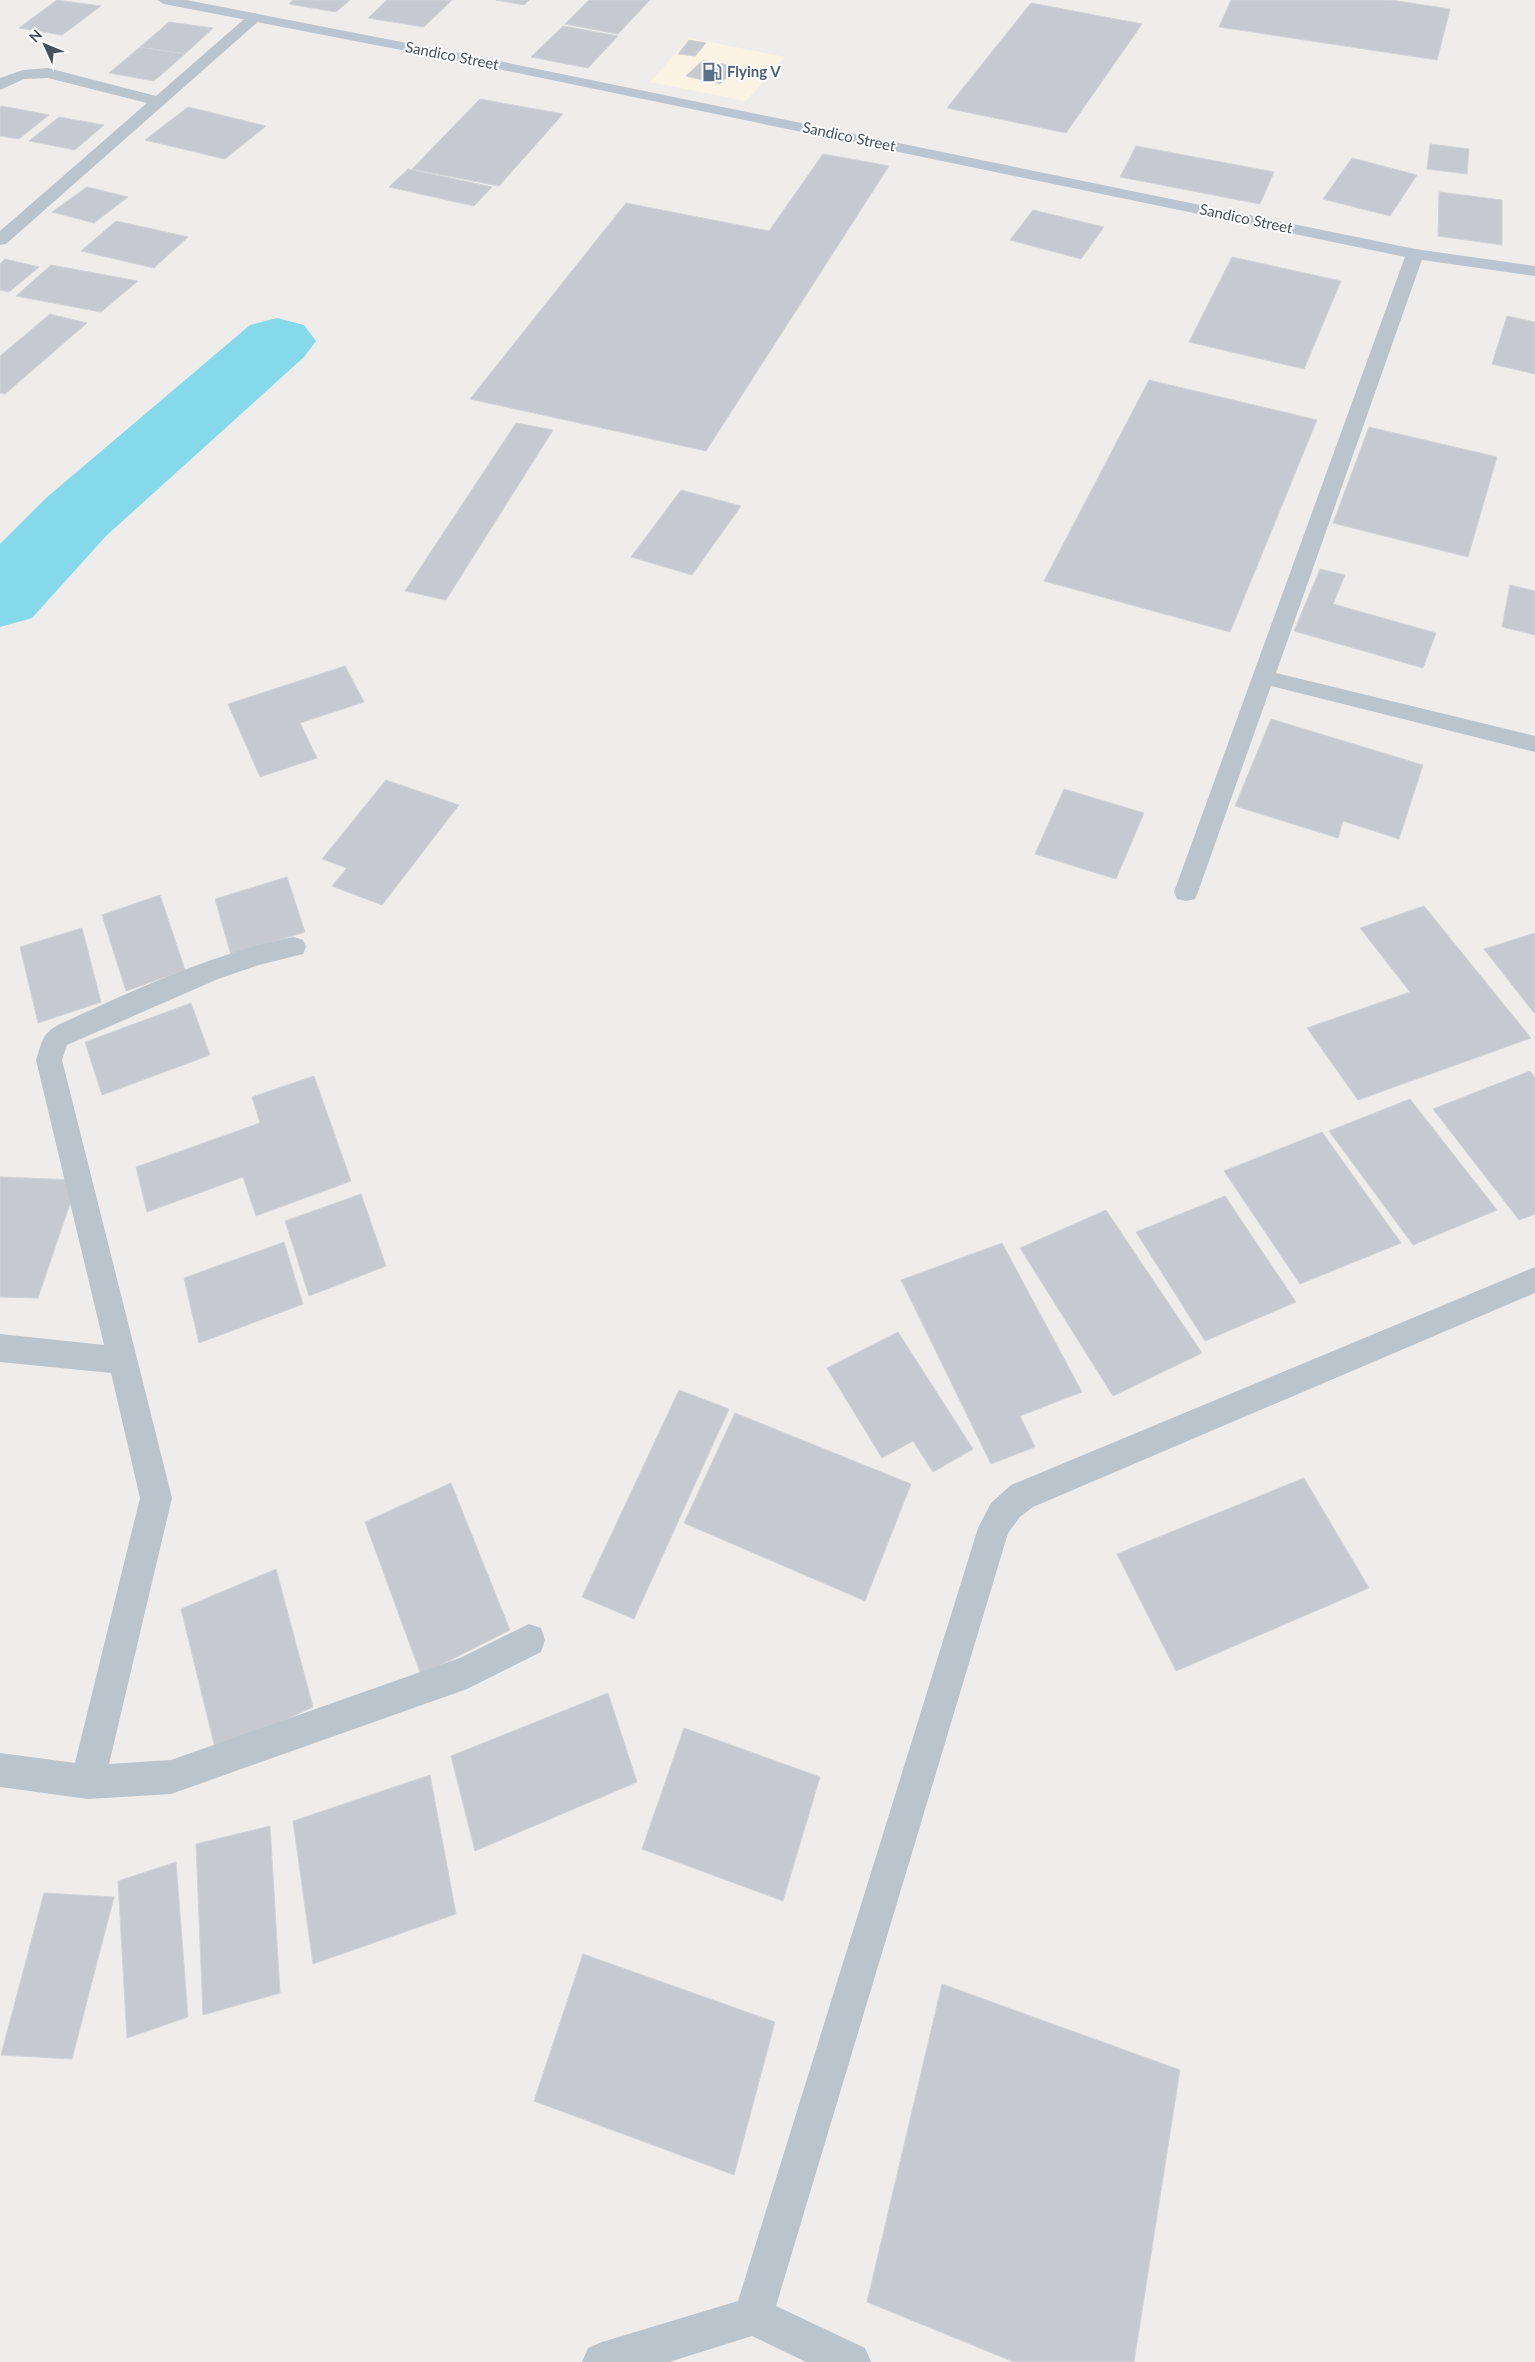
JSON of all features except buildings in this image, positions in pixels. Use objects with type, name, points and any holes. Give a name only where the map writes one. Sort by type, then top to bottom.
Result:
[{"type":"main road","name":"Sandico Street","points":[[164,0],[484,62],[1415,254],[1535,271]]},
{"type":"street","points":[[0,240],[255,17]]},
{"type":"street","points":[[0,85],[8,79],[32,72],[48,73],[157,101]]},
{"type":"street","points":[[1186,892],[1415,254]]},
{"type":"street","points":[[1263,677],[1535,744]]},
{"type":"street","points":[[88,1782],[156,1498],[49,1060],[56,1038],[81,1025],[234,962],[264,952],[294,947]]},
{"type":"street","points":[[753,2316],[994,1528],[1000,1515],[1010,1504],[1022,1496],[1535,1280]]},
{"type":"street","points":[[0,1348],[123,1361]]},
{"type":"street","points":[[0,1770],[88,1782],[171,1777],[466,1672],[529,1640]]},
{"type":"street","points":[[602,2362],[753,2316],[851,2362]]},
{"type":"shaded area","points":[[689,38],[785,57],[746,101],[650,82]]},
{"type":"waterway","points":[[0,597],[76,517],[277,341]]},
{"type":"place","name":"Flying V","points":[[712,72]]}]
